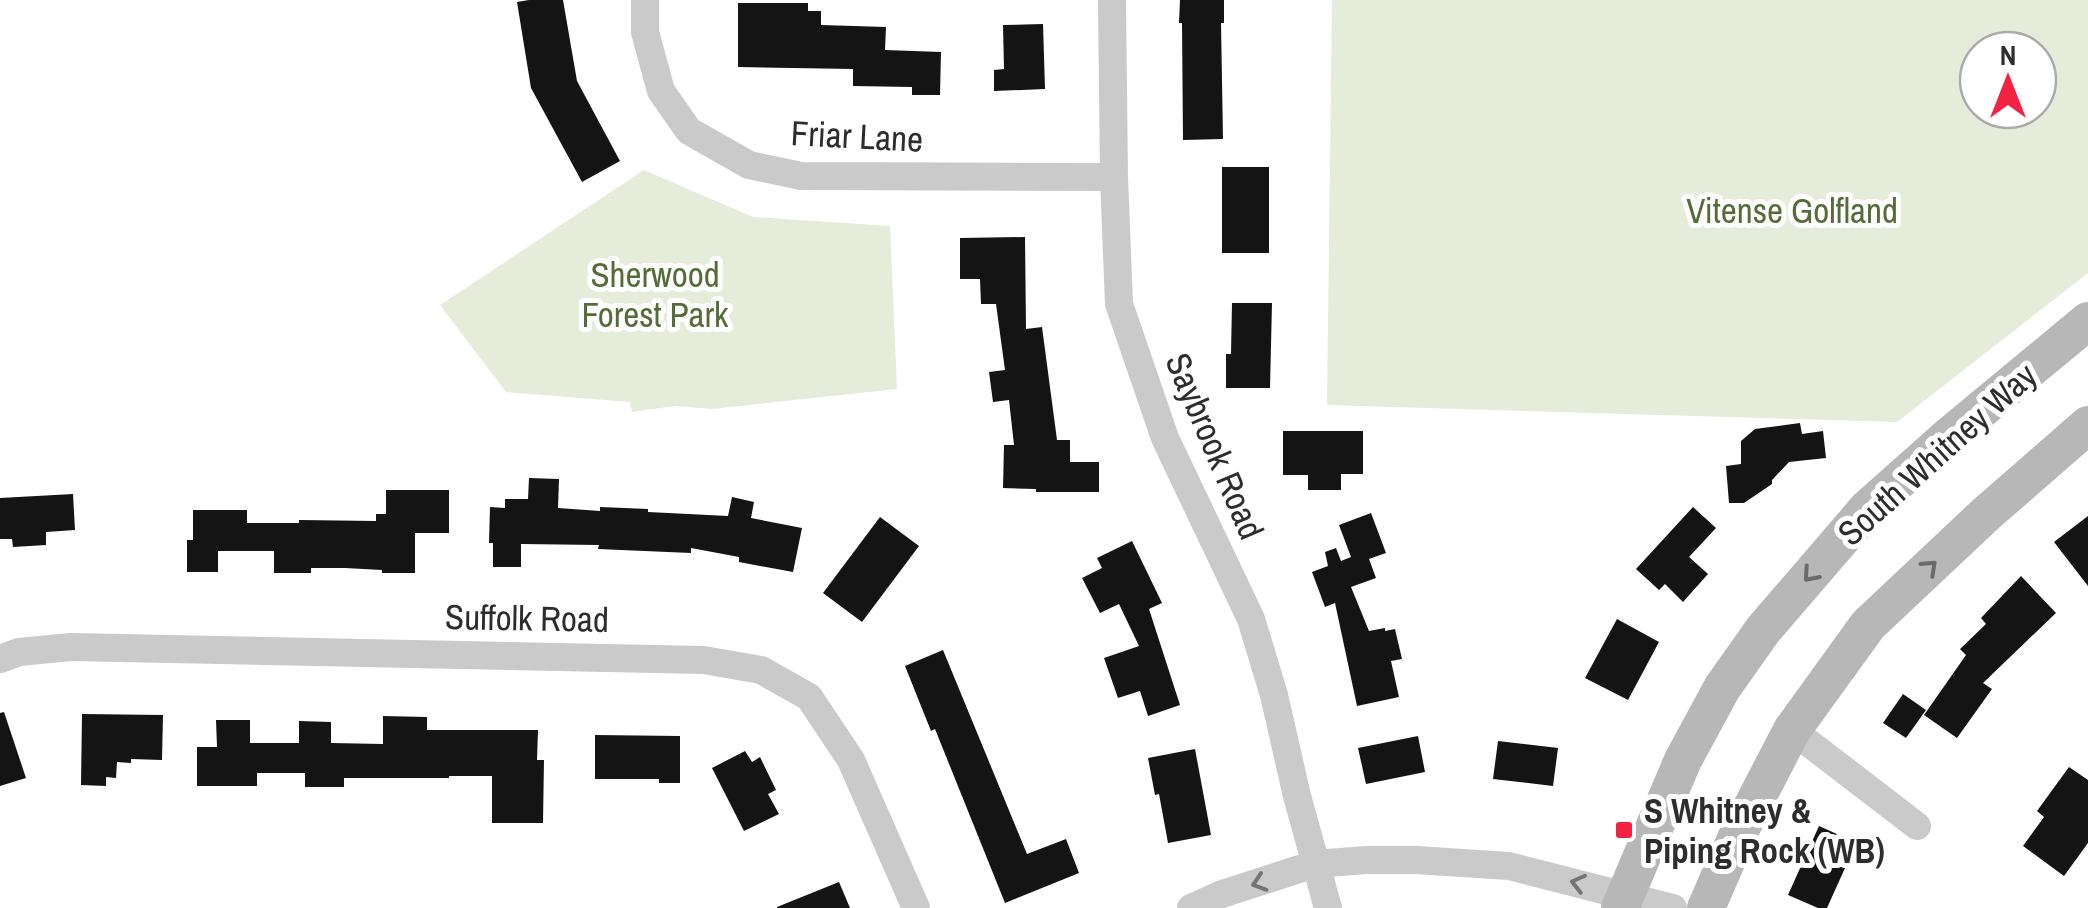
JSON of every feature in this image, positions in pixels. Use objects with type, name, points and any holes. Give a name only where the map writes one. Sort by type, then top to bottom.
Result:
[{"type":"main road","name":"South Whitney Way","points":[[1622,901],[1683,760],[1722,688],[1763,630],[1867,508],[2088,321]]},
{"type":"main road","points":[[1706,908],[1792,730],[1868,624],[2088,425]]},
{"type":"street","name":"Friar Lane","points":[[644,0],[645,32],[661,91],[689,131],[749,165],[801,176],[1114,178]]},
{"type":"street","name":"Saybrook Road","points":[[1112,0],[1119,304],[1164,438],[1251,619],[1328,908]]},
{"type":"street","name":"Suffolk Road","points":[[0,660],[19,652],[71,647],[650,658],[704,660],[761,670],[809,697],[851,760],[916,908]]},
{"type":"street","points":[[1792,730],[1917,826]]},
{"type":"street","points":[[1191,908],[1315,864],[1366,860],[1509,866],[1622,901],[1672,908]]},
{"type":"green space","name":"Vitense Golfland","points":[[1332,0],[2088,0],[2088,273],[1897,422],[1327,405]]},
{"type":"green space","name":"Sherwood Forest Park","points":[[644,170],[753,217],[890,226],[897,389],[712,409],[675,406],[632,412],[630,402],[506,392],[440,305]]},
{"type":"building","points":[[563,0],[577,81],[620,161],[582,182],[531,88],[517,2]]},
{"type":"building","points":[[1180,0],[1224,0],[1223,139],[1183,140]]},
{"type":"building","points":[[738,3],[808,3],[808,11],[821,11],[821,25],[886,27],[885,50],[941,52],[940,95],[912,95],[912,87],[853,86],[853,69],[738,67]]},
{"type":"building","points":[[1043,24],[1045,89],[994,91],[994,70],[1004,69],[1003,25]]},
{"type":"building","points":[[1222,167],[1269,167],[1269,253],[1222,253]]},
{"type":"building","points":[[1025,237],[1026,329],[1042,327],[1057,440],[1070,440],[1070,462],[1099,462],[1099,492],[1003,488],[1004,445],[1014,445],[1009,400],[993,402],[989,372],[1005,370],[996,304],[981,304],[980,279],[960,279],[960,238]]},
{"type":"building","points":[[1232,303],[1272,303],[1270,388],[1226,388]]},
{"type":"building","points":[[1800,423],[1802,434],[1823,431],[1826,458],[1789,462],[1772,484],[1744,503],[1729,503],[1726,466],[1741,464],[1741,441],[1755,429]]},
{"type":"building","points":[[1283,431],[1363,431],[1363,474],[1341,474],[1341,490],[1308,490],[1308,475],[1283,475]]},
{"type":"building","points":[[529,478],[559,479],[558,508],[648,509],[728,516],[732,497],[754,502],[751,518],[802,528],[793,572],[691,548],[691,553],[598,549],[599,545],[521,544],[521,567],[493,567],[490,507],[505,508],[505,499],[528,499]]},
{"type":"building","points":[[386,490],[449,490],[449,533],[415,533],[415,573],[311,568],[311,573],[274,573],[274,551],[218,551],[218,572],[187,572],[187,540],[193,540],[193,510],[247,510],[247,523],[376,521],[376,514],[386,514]]},
{"type":"building","points":[[73,494],[75,530],[46,532],[46,545],[13,547],[12,539],[0,539],[0,498]]},
{"type":"building","points":[[1693,507],[1716,528],[1689,557],[1708,574],[1683,602],[1665,584],[1659,590],[1636,569]]},
{"type":"building","points":[[1371,513],[1386,553],[1369,559],[1376,578],[1351,587],[1369,631],[1395,629],[1402,659],[1391,661],[1399,697],[1357,706],[1335,603],[1325,607],[1312,572],[1328,566],[1325,552],[1336,548],[1341,561],[1351,557],[1339,525]]},
{"type":"building","points":[[2088,516],[2088,586],[2054,542]]},
{"type":"building","points":[[880,517],[919,546],[862,622],[823,593]]},
{"type":"building","points":[[1132,541],[1162,603],[1149,609],[1180,705],[1148,716],[1140,691],[1118,698],[1104,658],[1139,646],[1119,604],[1100,613],[1082,578],[1102,568],[1097,558]]},
{"type":"building","points":[[2021,576],[2056,613],[1983,683],[1992,689],[1957,738],[1924,715],[1966,655],[1960,649],[1986,624],[1981,618]]},
{"type":"building","points":[[1617,619],[1659,642],[1628,700],[1585,678]]},
{"type":"building","points":[[943,650],[1027,854],[1066,839],[1079,873],[1005,903],[935,729],[931,731],[905,666]]},
{"type":"building","points":[[1903,694],[1926,710],[1906,738],[1883,723]]},
{"type":"building","points":[[4,712],[26,778],[0,786],[0,713]]},
{"type":"building","points":[[82,714],[163,715],[162,760],[117,762],[116,778],[106,777],[106,786],[81,785]]},
{"type":"building","points":[[383,716],[427,717],[427,730],[538,730],[537,760],[544,760],[543,823],[492,823],[492,776],[344,778],[344,787],[305,787],[305,773],[257,773],[257,786],[197,786],[197,747],[217,747],[216,720],[250,720],[250,743],[299,743],[299,721],[331,722],[331,743],[383,744]]},
{"type":"building","points":[[595,735],[680,736],[680,783],[659,783],[659,779],[595,779]]},
{"type":"building","points":[[1418,736],[1425,772],[1366,784],[1358,748]]},
{"type":"building","points":[[1498,741],[1558,748],[1553,786],[1493,779]]},
{"type":"building","points":[[1195,749],[1211,835],[1168,843],[1148,758]]},
{"type":"building","points":[[745,751],[752,762],[760,757],[776,790],[768,794],[779,814],[744,831],[712,768]]},
{"type":"building","points":[[2069,767],[2088,780],[2088,843],[2064,876],[2023,846],[2044,817],[2037,811]]},
{"type":"building","points":[[1819,826],[1848,839],[1836,865],[1845,868],[1827,908],[1788,895]]},
{"type":"building","points":[[839,882],[850,908],[777,908],[777,907]]},
{"type":"place","name":"S Whitney & Piping Rock (WB)","points":[[1624,830]]}]
